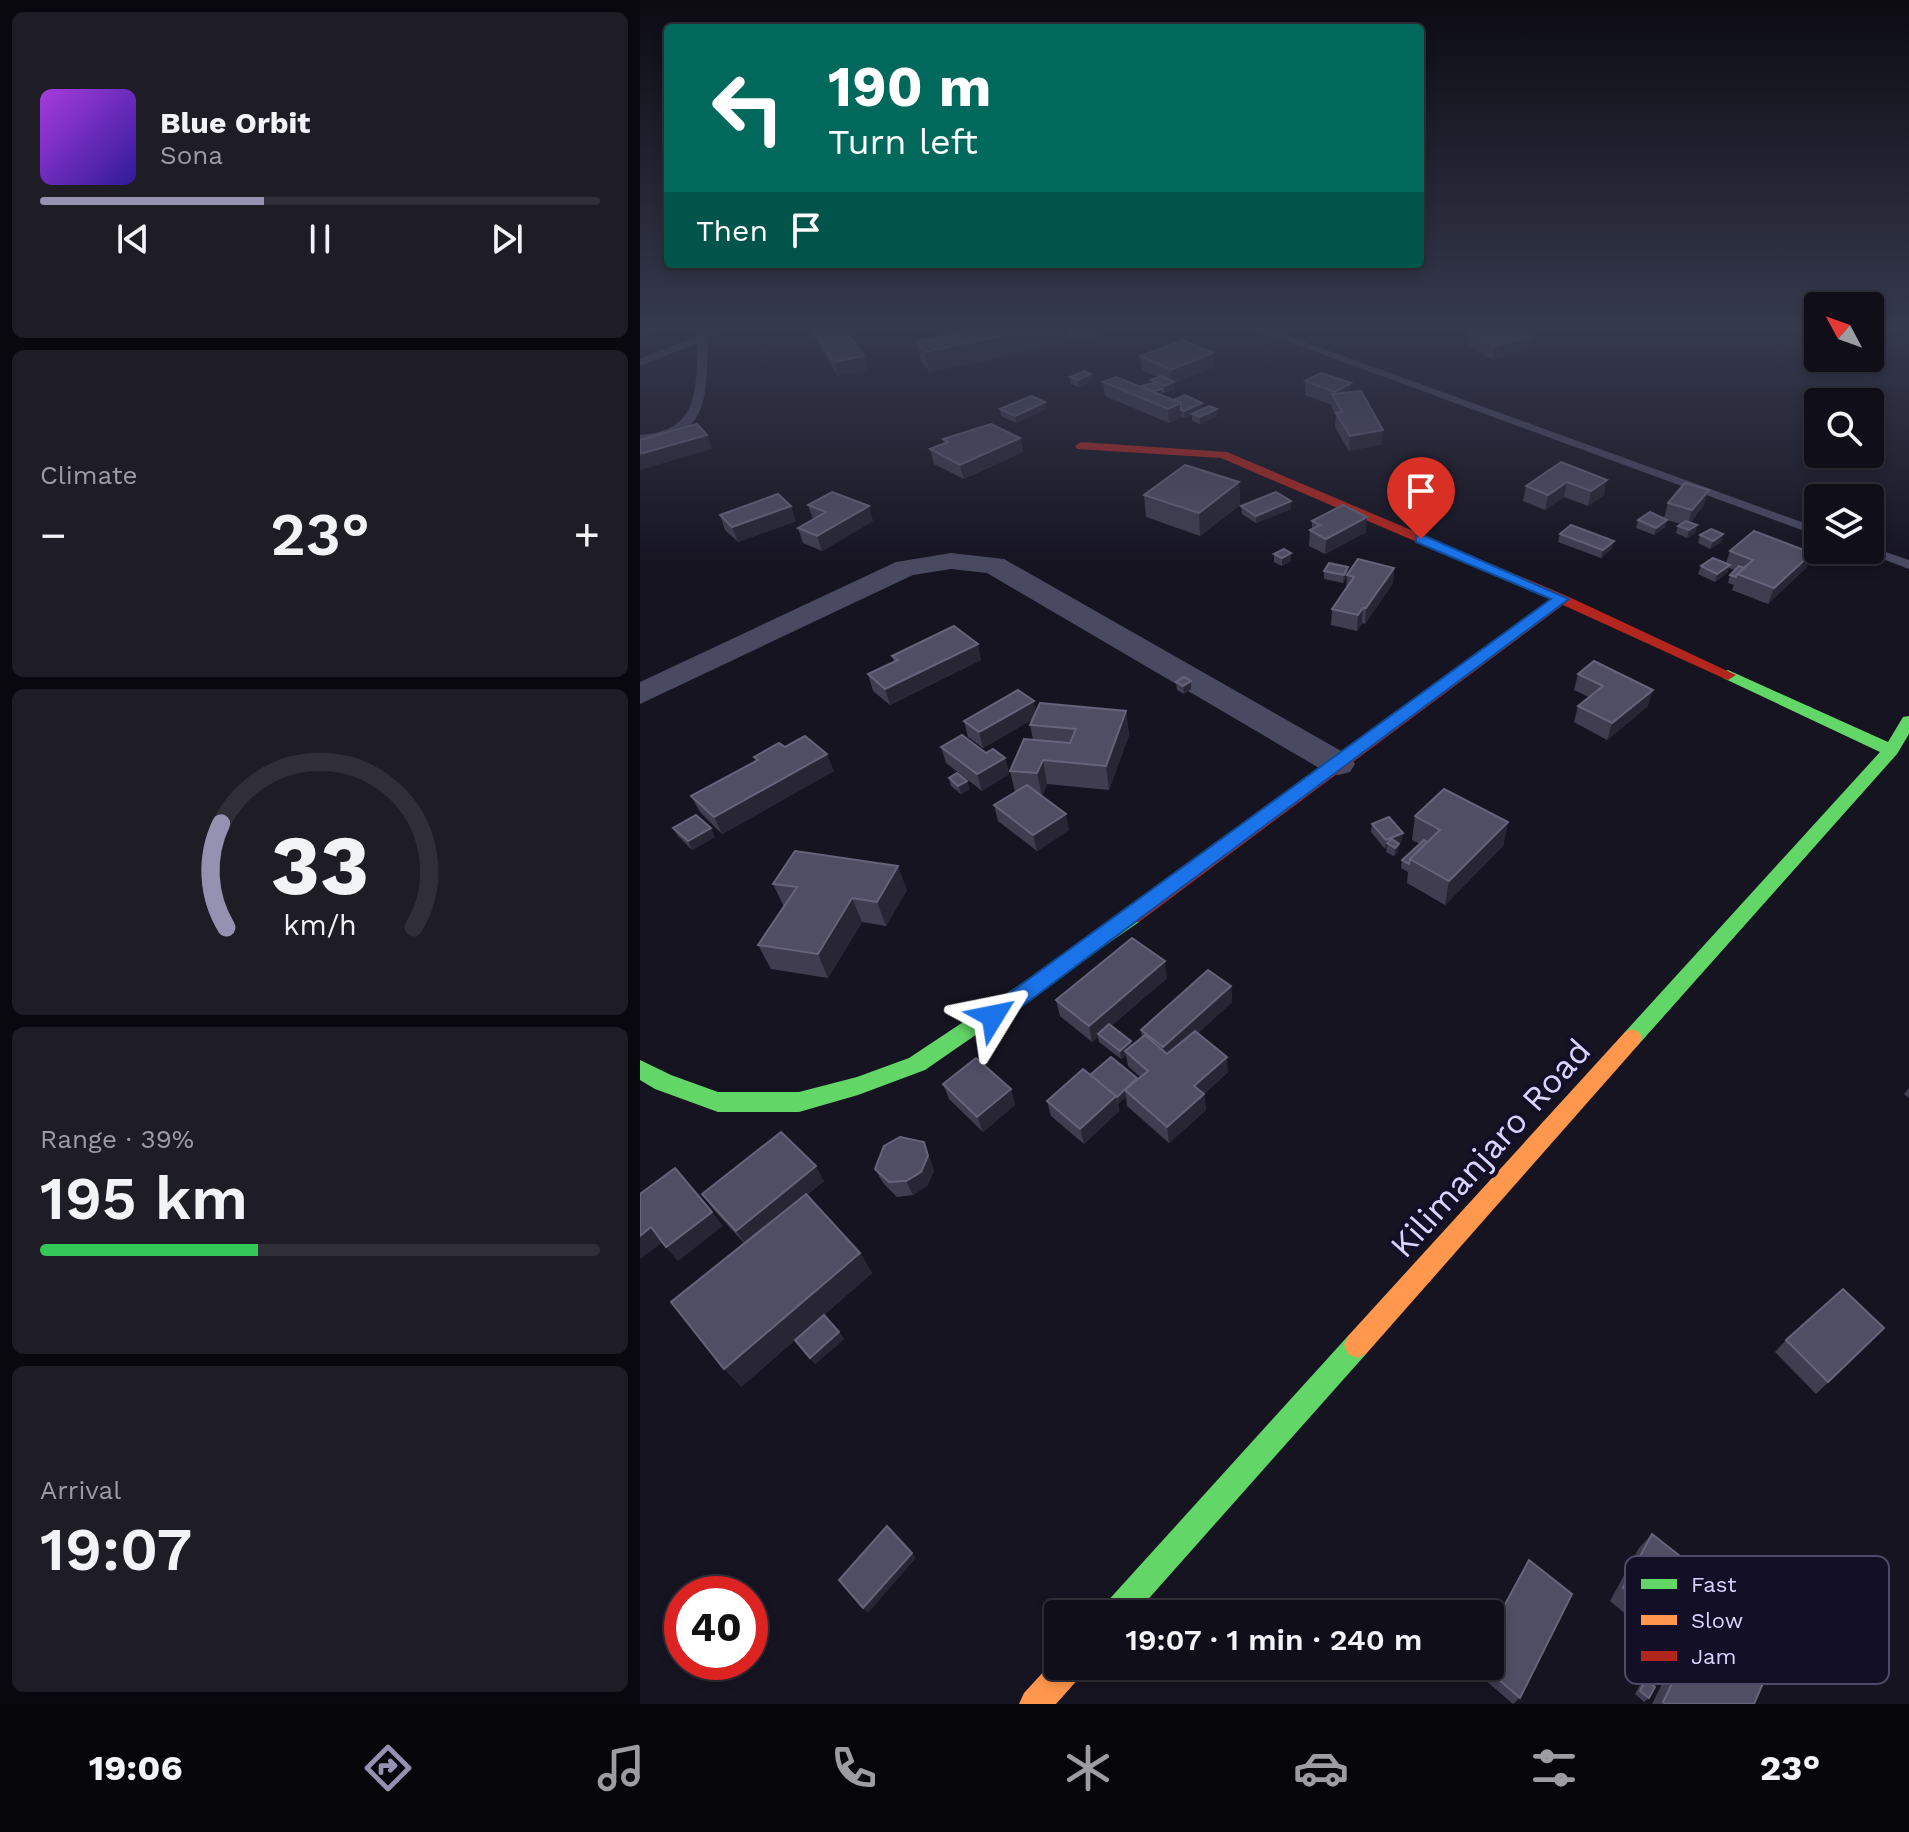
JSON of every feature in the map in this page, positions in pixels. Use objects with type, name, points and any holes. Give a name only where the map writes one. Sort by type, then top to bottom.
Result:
[{"type":"street","points":[[1081,446],[1223,455],[1562,599],[1891,750]]},
{"type":"street","points":[[640,694],[906,568],[951,561],[994,565],[1338,764]]},
{"type":"street","points":[[640,1069],[663,1082],[718,1102],[799,1102],[858,1086],[917,1064],[1083,953],[1562,599]]},
{"type":"street","name":"Kilimanjaro Road","points":[[1128,1600],[1891,750],[1909,721]]},
{"type":"street","points":[[1035,1704],[1056,1680]]},
{"type":"lane","points":[[640,439],[668,436],[683,430],[697,407]]},
{"type":"lane","points":[[1472,407],[1804,527]]},
{"type":"lane","points":[[1884,556],[1909,565]]},
{"type":"building","points":[[1006,407],[1035,407],[1015,416],[1000,409]]},
{"type":"building","points":[[1208,407],[1217,409],[1200,417],[1192,414]]},
{"type":"building","points":[[1339,407],[1370,407],[1383,430],[1350,436],[1336,413],[1342,412]]},
{"type":"building","points":[[697,424],[707,435],[640,454],[640,440]]},
{"type":"building","points":[[991,424],[1020,438],[960,465],[930,449],[948,442],[943,439]]},
{"type":"building","points":[[1561,462],[1607,480],[1591,491],[1567,482],[1548,495],[1526,486]]},
{"type":"building","points":[[1185,465],[1239,482],[1199,513],[1144,495]]},
{"type":"building","points":[[1685,483],[1709,490],[1692,510],[1668,503]]},
{"type":"building","points":[[832,492],[869,506],[817,536],[798,528],[826,512],[808,505]]},
{"type":"building","points":[[1276,492],[1291,501],[1256,516],[1241,506]]},
{"type":"building","points":[[778,494],[791,506],[732,527],[720,515]]},
{"type":"building","points":[[1343,505],[1367,517],[1326,539],[1310,530],[1320,525],[1312,521]]},
{"type":"building","points":[[1650,512],[1667,520],[1656,528],[1638,520]]},
{"type":"building","points":[[1686,521],[1697,525],[1689,530],[1678,526]]},
{"type":"building","points":[[1571,525],[1614,541],[1603,550],[1560,534]]},
{"type":"building","points":[[1711,529],[1723,534],[1713,541],[1700,535]]},
{"type":"building","points":[[1754,531],[1804,550],[1804,560],[1774,588],[1737,574],[1753,560],[1730,551]]},
{"type":"building","points":[[1284,549],[1291,553],[1282,558],[1274,554]]},
{"type":"building","points":[[1713,558],[1730,565],[1717,574],[1701,566]]},
{"type":"building","points":[[1358,559],[1394,568],[1358,615],[1332,609],[1354,577],[1347,575]]},
{"type":"building","points":[[1329,563],[1348,567],[1344,575],[1324,571]]},
{"type":"building","points":[[1739,566],[1744,568],[1736,577],[1730,575]]},
{"type":"building","points":[[954,626],[978,644],[885,689],[868,674],[898,660],[892,656]]},
{"type":"building","points":[[1594,661],[1653,690],[1612,723],[1578,706],[1603,686],[1578,674]]},
{"type":"building","points":[[1184,677],[1191,681],[1183,686],[1176,682]]},
{"type":"building","points":[[1018,690],[1034,701],[979,732],[964,721]]},
{"type":"building","points":[[1040,703],[1126,711],[1106,766],[1043,760],[1037,773],[1010,771],[1024,739],[1070,743],[1076,729],[1030,725]]},
{"type":"building","points":[[962,735],[986,753],[993,749],[1005,758],[977,774],[941,747]]},
{"type":"building","points":[[805,736],[827,754],[714,817],[691,796],[758,760],[754,757],[779,743],[785,747]]},
{"type":"building","points":[[957,773],[967,781],[958,786],[949,778]]},
{"type":"building","points":[[1027,785],[1066,814],[1033,835],[994,805]]},
{"type":"building","points":[[1444,789],[1508,822],[1449,881],[1410,859],[1440,830],[1415,816]]},
{"type":"building","points":[[696,815],[711,828],[688,841],[673,828]]},
{"type":"building","points":[[1389,817],[1403,833],[1386,840],[1372,824]]},
{"type":"building","points":[[1392,839],[1399,844],[1395,848],[1387,843]]},
{"type":"building","points":[[1424,840],[1427,842],[1409,864],[1402,860]]},
{"type":"building","points":[[795,851],[898,866],[877,902],[852,898],[818,954],[758,945],[797,887],[773,884]]},
{"type":"building","points":[[1132,938],[1165,961],[1089,1026],[1056,1000]]},
{"type":"building","points":[[1208,970],[1231,986],[1163,1047],[1141,1030]]},
{"type":"building","points":[[1109,1024],[1131,1041],[1120,1051],[1098,1034]]},
{"type":"building","points":[[1195,1031],[1227,1057],[1194,1086],[1204,1094],[1167,1127],[1125,1090],[1148,1071],[1125,1051],[1145,1035],[1167,1054]]},
{"type":"building","points":[[1111,1057],[1137,1078],[1117,1097],[1090,1075]]},
{"type":"building","points":[[976,1058],[1011,1089],[977,1117],[943,1084]]},
{"type":"building","points":[[1083,1069],[1116,1096],[1080,1129],[1047,1101]]},
{"type":"building","points":[[781,1132],[816,1166],[736,1231],[702,1194]]},
{"type":"building","points":[[900,1137],[924,1142],[928,1156],[921,1172],[906,1181],[889,1182],[875,1169],[884,1146]]},
{"type":"building","points":[[675,1168],[712,1212],[666,1247],[651,1227],[640,1236],[640,1194]]},
{"type":"building","points":[[806,1194],[860,1253],[724,1369],[671,1302]]},
{"type":"building","points":[[1843,1289],[1884,1328],[1828,1382],[1786,1340]]},
{"type":"building","points":[[824,1315],[839,1332],[810,1358],[795,1340]]},
{"type":"building","points":[[887,1526],[912,1553],[863,1608],[839,1580]]},
{"type":"building","points":[[1652,1534],[1680,1556],[1640,1556]]},
{"type":"building","points":[[1529,1560],[1572,1594],[1520,1698],[1499,1680],[1504,1680],[1504,1606]]},
{"type":"building","points":[[1644,1684],[1655,1687],[1649,1698],[1640,1691]]},
{"type":"building","points":[[1672,1684],[1763,1684],[1754,1704],[1663,1702]]},
{"type":"traffic: fast","points":[[1728,675],[1891,750]]},
{"type":"traffic: fast","points":[[1632,1038],[1891,750],[1909,721]]},
{"type":"traffic: fast","points":[[640,1069],[663,1082],[718,1102],[799,1102],[858,1086],[917,1064],[1132,917]]},
{"type":"traffic: fast","points":[[1128,1600],[1357,1345]]},
{"type":"traffic: slow","points":[[1357,1345],[1632,1038]]},
{"type":"traffic: slow","points":[[1035,1704],[1056,1680]]},
{"type":"traffic: jam","points":[[1081,446],[1223,455],[1562,599],[1728,675]]},
{"type":"traffic: jam","points":[[1132,917],[1562,599]]},
{"type":"route","points":[[993,1016],[1562,599],[1421,539]]}]
